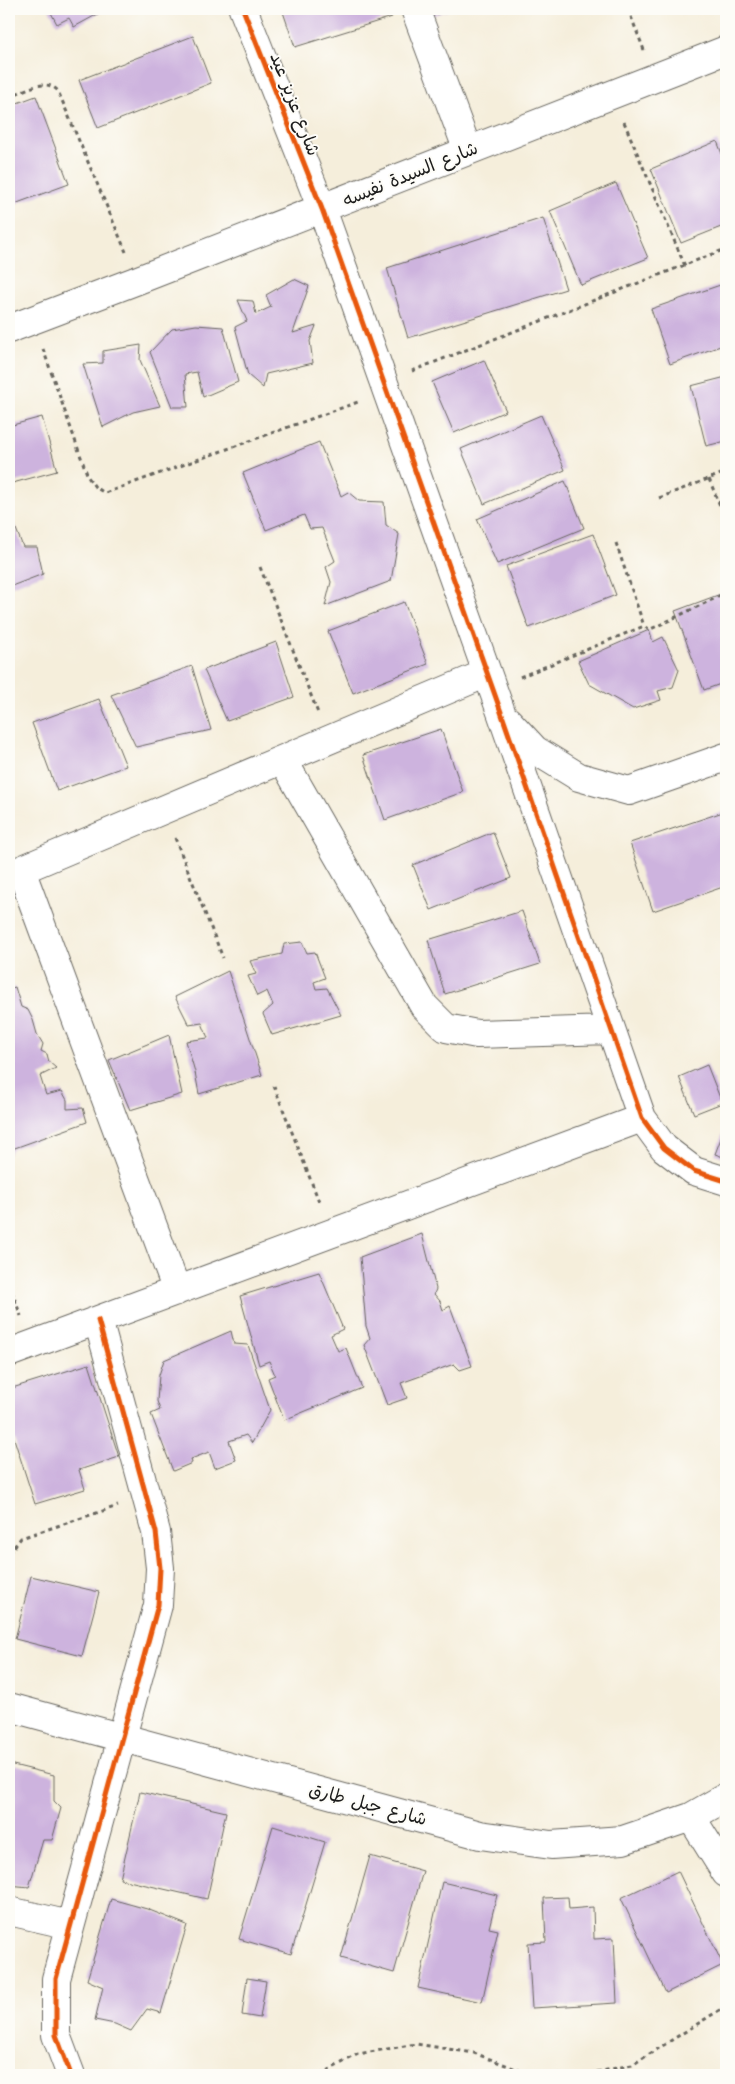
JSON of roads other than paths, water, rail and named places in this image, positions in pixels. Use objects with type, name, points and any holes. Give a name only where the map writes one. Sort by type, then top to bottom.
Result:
[{"type":"street","name":"شارع عزيز عيد","points":[[244,9],[322,209],[642,1118],[664,1148],[694,1171],[726,1181]]},
{"type":"street","points":[[415,9],[468,151]]},
{"type":"street","name":"شارع السيدة نفيسه","points":[[21,324],[322,209],[726,50]]},
{"type":"street","points":[[177,1291],[15,873],[329,740],[493,692],[535,750],[579,777],[629,791],[726,757]]},
{"type":"street","points":[[283,760],[424,1006],[446,1028],[477,1034],[611,1030]]},
{"type":"street","points":[[9,1354],[642,1118]]},
{"type":"street","points":[[71,2075],[56,2035],[56,1979],[158,1605],[160,1568],[156,1532],[147,1496],[98,1320]]},
{"type":"street","name":"شارع جبل طارق","points":[[9,1707],[480,1835],[542,1844],[623,1840],[691,1817],[726,1797]]},
{"type":"street","points":[[691,1817],[726,1873]]},
{"type":"street","points":[[9,1911],[70,1925]]}]
